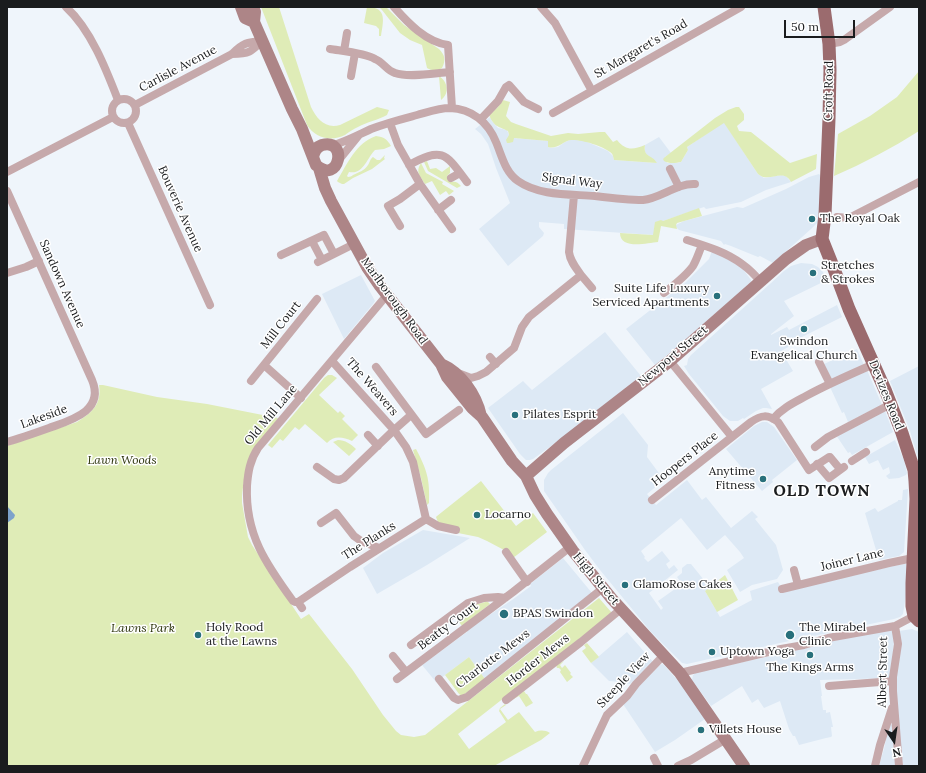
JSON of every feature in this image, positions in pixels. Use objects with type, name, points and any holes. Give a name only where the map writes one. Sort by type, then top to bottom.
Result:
[{"type":"main road","points":[[241,7],[246,18],[254,22]]},
{"type":"main road","points":[[253,7],[255,12],[254,22],[302,129],[314,162],[319,168],[328,170],[337,164]]},
{"type":"main road","name":"Croft Road","points":[[822,239],[825,220],[830,70],[829,44],[824,7]]},
{"type":"main road","points":[[302,129],[337,150],[337,164],[330,180],[328,194]]},
{"type":"main road","points":[[313,157],[319,146],[329,145]]},
{"type":"main road","name":"Marlborough Road","points":[[319,168],[325,188],[369,271],[441,364],[444,372],[451,382],[472,408],[482,417],[512,461],[526,476]]},
{"type":"main road","name":"Newport Street","points":[[526,476],[564,443],[670,361],[786,259],[806,245],[822,239]]},
{"type":"main road","name":"Devizes Road","points":[[822,239],[849,309],[891,404],[914,470],[918,498],[913,558],[912,606],[916,618]]},
{"type":"main road","name":"Marlborough Road","points":[[441,364],[456,373],[473,394],[482,417]]},
{"type":"main road","name":"High Street","points":[[526,476],[535,496],[570,547],[621,609],[680,673],[744,766]]},
{"type":"street","points":[[66,7],[73,13],[90,38],[111,82],[118,100],[112,109],[113,117],[118,122],[128,123]]},
{"type":"street","points":[[394,7],[416,29],[436,42],[448,45],[452,108]]},
{"type":"street","points":[[541,7],[555,23],[592,91]]},
{"type":"street","name":"St Margaret's Road","points":[[553,113],[740,7]]},
{"type":"street","points":[[829,44],[844,40],[890,7]]},
{"type":"street","points":[[344,51],[347,33]]},
{"type":"street","name":"Carlisle Avenue","points":[[135,105],[232,54],[239,47],[248,42],[262,41]]},
{"type":"street","points":[[330,49],[375,58],[389,71],[394,73],[418,74],[450,72]]},
{"type":"street","points":[[351,76],[355,53]]},
{"type":"street","points":[[481,119],[498,101],[506,87],[509,85],[524,102],[538,109]]},
{"type":"street","name":"Carlisle Avenue","points":[[118,100],[129,100],[135,105],[136,116],[128,123]]},
{"type":"street","name":"Signal Way","points":[[329,145],[340,143],[361,133],[390,123],[435,110],[452,108],[466,111],[481,119],[493,135],[504,163],[513,177],[536,189],[574,195],[643,200],[686,184],[696,184]]},
{"type":"street","points":[[7,172],[113,117]]},
{"type":"street","name":"Bouverie Avenue","points":[[128,123],[210,306]]},
{"type":"street","points":[[390,123],[398,145],[420,184],[452,230]]},
{"type":"street","points":[[337,164],[361,133]]},
{"type":"street","points":[[409,165],[427,156],[438,154],[442,155],[448,159],[467,182]]},
{"type":"street","points":[[670,169],[679,187]]},
{"type":"street","points":[[451,178],[460,172]]},
{"type":"street","points":[[838,217],[849,218],[919,182]]},
{"type":"street","points":[[400,226],[388,206],[420,184]]},
{"type":"street","name":"Sandown Avenue","points":[[7,191],[95,388]]},
{"type":"street","points":[[574,195],[569,252],[572,262],[592,288]]},
{"type":"street","points":[[438,210],[451,200]]},
{"type":"street","points":[[281,255],[324,235],[334,254]]},
{"type":"street","points":[[687,240],[723,253],[739,261],[751,271],[760,282]]},
{"type":"street","points":[[312,241],[320,261],[354,244]]},
{"type":"street","points":[[664,293],[678,282],[692,266],[702,245]]},
{"type":"street","points":[[7,272],[26,267],[39,261]]},
{"type":"street","points":[[456,373],[474,378],[483,374],[496,364],[514,348],[522,327],[529,317],[581,275]]},
{"type":"street","name":"Old Mill Lane","points":[[300,605],[292,600],[271,570],[254,536],[247,503],[249,466],[254,454],[387,295]]},
{"type":"street","name":"Mill Court","points":[[251,381],[317,299]]},
{"type":"street","points":[[490,357],[496,364]]},
{"type":"street","name":"The Weavers","points":[[332,360],[394,430],[410,453],[426,519]]},
{"type":"street","name":"Hoopers Place","points":[[670,361],[683,375],[732,437]]},
{"type":"street","points":[[819,362],[827,385]]},
{"type":"street","points":[[817,464],[829,478],[842,468],[830,457],[827,457],[817,464],[809,470],[782,427],[774,418],[779,412],[788,406],[827,385],[874,364]]},
{"type":"street","name":"Mill Court","points":[[264,365],[302,398]]},
{"type":"street","points":[[376,367],[426,434],[459,410]]},
{"type":"street","name":"Lakeside","points":[[7,442],[80,416],[90,406],[95,388]]},
{"type":"street","points":[[815,447],[828,437],[891,404]]},
{"type":"street","points":[[394,430],[412,415]]},
{"type":"street","name":"Hoopers Place","points":[[652,500],[756,419],[766,416],[774,418]]},
{"type":"street","name":"The Weavers","points":[[318,467],[336,480],[342,479],[394,430]]},
{"type":"street","points":[[368,435],[378,446]]},
{"type":"street","points":[[852,461],[866,452]]},
{"type":"street","points":[[321,523],[336,513],[354,536],[361,541],[379,548]]},
{"type":"street","points":[[426,519],[438,526],[456,530]]},
{"type":"street","name":"The Planks","points":[[300,605],[379,548],[426,519]]},
{"type":"street","name":"Beatty Court","points":[[397,679],[527,582],[570,547]]},
{"type":"street","points":[[506,552],[527,582]]},
{"type":"street","name":"Joiner Lane","points":[[782,589],[913,558]]},
{"type":"street","points":[[794,570],[798,585]]},
{"type":"street","name":"Charlotte Mews","points":[[439,679],[454,698],[458,700],[467,697],[603,588]]},
{"type":"street","points":[[411,645],[468,603],[484,598],[505,598]]},
{"type":"street","name":"Horder Mews","points":[[506,700],[621,609]]},
{"type":"street","points":[[680,673],[828,638],[895,626],[916,618]]},
{"type":"street","name":"Albert Street","points":[[895,626],[898,644],[893,681],[899,766]]},
{"type":"street","name":"Steeple View","points":[[583,766],[607,715],[627,696],[636,684],[664,655]]},
{"type":"street","points":[[393,656],[406,672]]},
{"type":"street","points":[[829,686],[893,681]]},
{"type":"street","points":[[875,766],[880,745],[894,703]]},
{"type":"street","points":[[678,766],[692,763],[726,739]]},
{"type":"shaded area","points":[[490,117],[498,128],[507,130],[509,135],[513,138],[549,141],[548,147],[551,148],[558,147],[570,140],[585,141],[608,151],[613,156],[614,160],[657,163],[645,152],[645,145],[659,137],[671,153],[665,157],[667,163],[681,162],[688,150],[687,147],[724,122],[758,174],[764,178],[782,175],[786,176],[791,182],[766,190],[741,202],[706,209],[704,207],[663,221],[654,235],[564,229],[564,224],[539,222],[539,227],[544,233],[543,236],[508,266],[479,229],[510,203],[488,144],[481,134],[475,129]]},
{"type":"shaded area","points":[[819,174],[822,192],[818,222],[773,263],[760,256],[758,257],[731,246],[724,245],[721,241],[679,230],[676,227],[676,225],[684,221],[737,207],[743,208],[809,177]]},
{"type":"shaded area","points":[[712,251],[733,261],[743,269],[751,282],[655,365],[626,329],[685,283],[709,259]]},
{"type":"shaded area","points":[[801,263],[812,264],[818,267],[823,272],[827,280],[784,301],[794,316],[771,335],[787,327],[789,330],[837,305],[842,317],[800,338],[801,340],[781,351],[793,371],[761,389],[772,409],[763,408],[744,419],[730,421],[723,416],[684,366],[687,365],[688,359],[691,355],[784,271],[791,266]]},
{"type":"shaded area","points":[[361,275],[375,301],[344,339],[322,294]]},
{"type":"shaded area","points":[[605,332],[641,376],[561,439],[533,459],[526,460],[520,454],[488,408],[523,381],[532,390]]},
{"type":"shaded area","points":[[857,349],[864,365],[832,380],[824,364]]},
{"type":"shaded area","points":[[919,366],[919,462],[910,431],[890,381]]},
{"type":"shaded area","points":[[867,370],[882,405],[848,422],[844,412],[842,413],[830,387]]},
{"type":"shaded area","points":[[885,411],[893,432],[852,455],[850,452],[848,453],[836,435]]},
{"type":"shaded area","points":[[623,413],[648,445],[647,457],[664,480],[647,494],[656,505],[687,480],[702,500],[706,497],[731,528],[752,511],[758,517],[755,519],[776,545],[783,570],[777,579],[752,585],[740,592],[727,570],[744,558],[740,552],[725,535],[707,550],[681,518],[641,551],[645,557],[644,558],[648,562],[662,551],[670,561],[666,564],[669,569],[674,565],[678,570],[649,593],[661,610],[663,608],[658,601],[682,584],[677,577],[682,573],[682,568],[687,564],[691,564],[708,585],[708,588],[705,591],[720,617],[752,600],[750,591],[778,582],[782,589],[906,564],[906,595],[903,614],[894,619],[687,664],[682,663],[651,632],[600,570],[544,491],[544,480],[551,470]]},
{"type":"shaded area","points":[[762,422],[767,422],[774,427],[797,460],[772,480],[773,482],[762,491],[726,449],[754,426]]},
{"type":"shaded area","points":[[895,440],[904,460],[907,473],[899,478],[889,479],[886,476],[890,473],[889,467],[883,470],[878,460],[869,464],[865,457]]},
{"type":"shaded area","points":[[908,489],[904,552],[899,556],[879,560],[865,513],[875,508],[878,512],[898,500],[902,500],[903,490]]},
{"type":"shaded area","points":[[423,530],[470,538],[377,594],[363,568],[383,553]]},
{"type":"shaded area","points":[[563,558],[592,593],[485,679],[469,657],[436,682],[422,665],[467,632],[467,630],[531,586],[530,584]]},
{"type":"shaded area","points":[[892,629],[894,641],[891,678],[820,680],[823,710],[826,710],[826,713],[830,712],[833,727],[831,727],[831,737],[799,745],[795,736],[793,736],[789,729],[780,701],[764,708],[758,699],[752,703],[742,686],[711,706],[692,680],[693,675],[696,672]]},
{"type":"shaded area","points":[[912,629],[919,632],[919,766],[903,766],[895,687],[899,631]]},
{"type":"shaded area","points":[[627,632],[654,663],[630,684],[609,681],[591,663]]},
{"type":"shaded area","points":[[663,664],[689,693],[705,719],[655,752],[623,704],[642,682]]},
{"type":"shaded area","points":[[889,724],[894,725],[898,766],[879,766],[884,749]]},
{"type":"green space","points":[[261,7],[279,7],[311,107],[322,122],[330,126],[340,125],[377,107],[389,110],[387,115],[361,125],[340,137],[324,138],[314,133],[307,125]]},
{"type":"green space","points":[[367,7],[378,10],[383,16],[381,36],[379,36],[379,29],[376,26],[364,23]]},
{"type":"green space","points":[[379,7],[386,7],[404,25],[439,49],[443,53],[444,58],[442,68],[438,70],[431,70],[427,68],[422,45],[410,40],[400,33]]},
{"type":"green space","points":[[919,71],[919,131],[878,155],[834,176],[838,134],[870,116],[897,97]]},
{"type":"green space","points":[[439,76],[446,84],[447,88],[446,94],[441,100]]},
{"type":"green space","points":[[503,100],[510,102],[506,116],[511,122],[551,136],[568,133],[578,134],[605,132],[613,142],[617,140],[620,144],[627,148],[633,149],[645,145],[645,152],[657,163],[614,160],[613,155],[607,150],[597,145],[580,141],[571,140],[551,148],[548,147],[548,141],[514,138],[513,142],[507,143],[506,140],[509,135],[508,131],[495,124],[489,115]]},
{"type":"green space","points":[[736,107],[739,107],[744,114],[744,120],[737,126],[739,131],[751,132],[790,163],[817,154],[816,169],[791,182],[784,176],[762,177],[758,174],[724,123],[687,147],[688,150],[681,162],[670,163],[664,161],[663,159],[665,157],[715,118]]},
{"type":"green space","points":[[376,136],[385,139],[391,146],[384,149],[375,150],[358,171],[349,172],[347,176],[350,177],[363,170],[373,157],[380,160],[385,155],[385,159],[372,169],[344,184],[338,182],[337,181],[344,168],[353,155],[369,139]]},
{"type":"green space","points":[[427,161],[430,169],[436,168],[442,172],[450,166],[450,173],[447,176],[451,182],[456,182],[461,186],[457,188],[428,171],[424,162]]},
{"type":"green space","points":[[421,163],[426,173],[443,182],[442,184],[454,191],[449,195],[446,191],[440,195],[432,181],[425,184],[418,171]]},
{"type":"green space","points":[[699,208],[702,216],[677,223],[677,229],[661,226],[658,242],[629,244],[624,242],[621,238],[620,233],[653,235],[655,222],[661,220],[663,221]]},
{"type":"green space","points":[[328,375],[332,375],[337,378],[319,395],[338,413],[340,411],[345,416],[342,419],[358,435],[352,441],[345,438],[336,438],[327,443],[305,424],[299,430],[295,427],[283,441],[280,439],[272,448],[268,445],[324,378]]},
{"type":"green space","name":"Lawns Park","points":[[99,385],[157,397],[207,404],[278,418],[246,468],[242,503],[248,537],[301,619],[309,614],[352,669],[383,715],[401,735],[414,737],[425,735],[599,598],[612,613],[458,734],[469,749],[506,722],[499,711],[500,708],[505,704],[506,705],[500,709],[508,720],[519,712],[535,732],[546,731],[550,733],[541,740],[494,766],[7,766],[7,446],[82,419],[95,407],[97,403],[100,392]]},
{"type":"green space","points":[[338,440],[352,445],[356,449],[349,456],[333,442]]},
{"type":"green space","points":[[416,449],[423,463],[428,481],[429,503],[427,505],[413,450]]},
{"type":"green space","name":"Locarno","points":[[481,481],[516,526],[533,513],[547,532],[513,558],[504,550],[487,541],[478,537],[458,533],[439,525],[436,517]]},
{"type":"green space","points":[[725,575],[738,600],[717,612],[705,591]]},
{"type":"green space","points":[[485,602],[490,604],[462,626],[456,618],[472,606]]},
{"type":"green space","points":[[587,643],[599,657],[591,663],[582,651],[586,648],[584,645]]},
{"type":"green space","points":[[469,657],[485,679],[462,696],[445,675]]},
{"type":"green space","points":[[564,661],[560,665],[562,668],[565,665],[573,677],[567,682],[560,672],[561,670],[557,668],[556,665]]},
{"type":"green space","points":[[525,690],[524,691],[533,703],[526,707],[519,696],[512,700]]},
{"type":"water","points":[[7,506],[15,515],[14,518],[7,523]]},
{"type":"place","name":"The Royal Oak","points":[[812,219]]},
{"type":"place","name":"Stretches & Strokes","points":[[813,273]]},
{"type":"place","name":"Suite Life Luxury Serviced Apartments","points":[[717,296]]},
{"type":"place","name":"Swindon Evangelical Church","points":[[804,329]]},
{"type":"place","name":"Pilates Esprit","points":[[515,415]]},
{"type":"place","name":"Anytime Fitness","points":[[763,479]]},
{"type":"place","name":"Locarno","points":[[477,515]]},
{"type":"place","name":"GlamoRose Cakes","points":[[625,585]]},
{"type":"place","name":"BPAS Swindon","points":[[504,614]]},
{"type":"place","name":"Holy Rood at the Lawns","points":[[198,635]]},
{"type":"place","name":"The Mirabel Clinic","points":[[790,635]]},
{"type":"place","name":"Uptown Yoga","points":[[712,652]]},
{"type":"place","name":"The Kings Arms","points":[[810,655]]},
{"type":"place","name":"Villets House","points":[[701,730]]},
{"type":"district","name":"OLD TOWN","points":[[822,491]]},
{"type":"park label","name":"Lawn Woods","points":[[122,461]]}]
